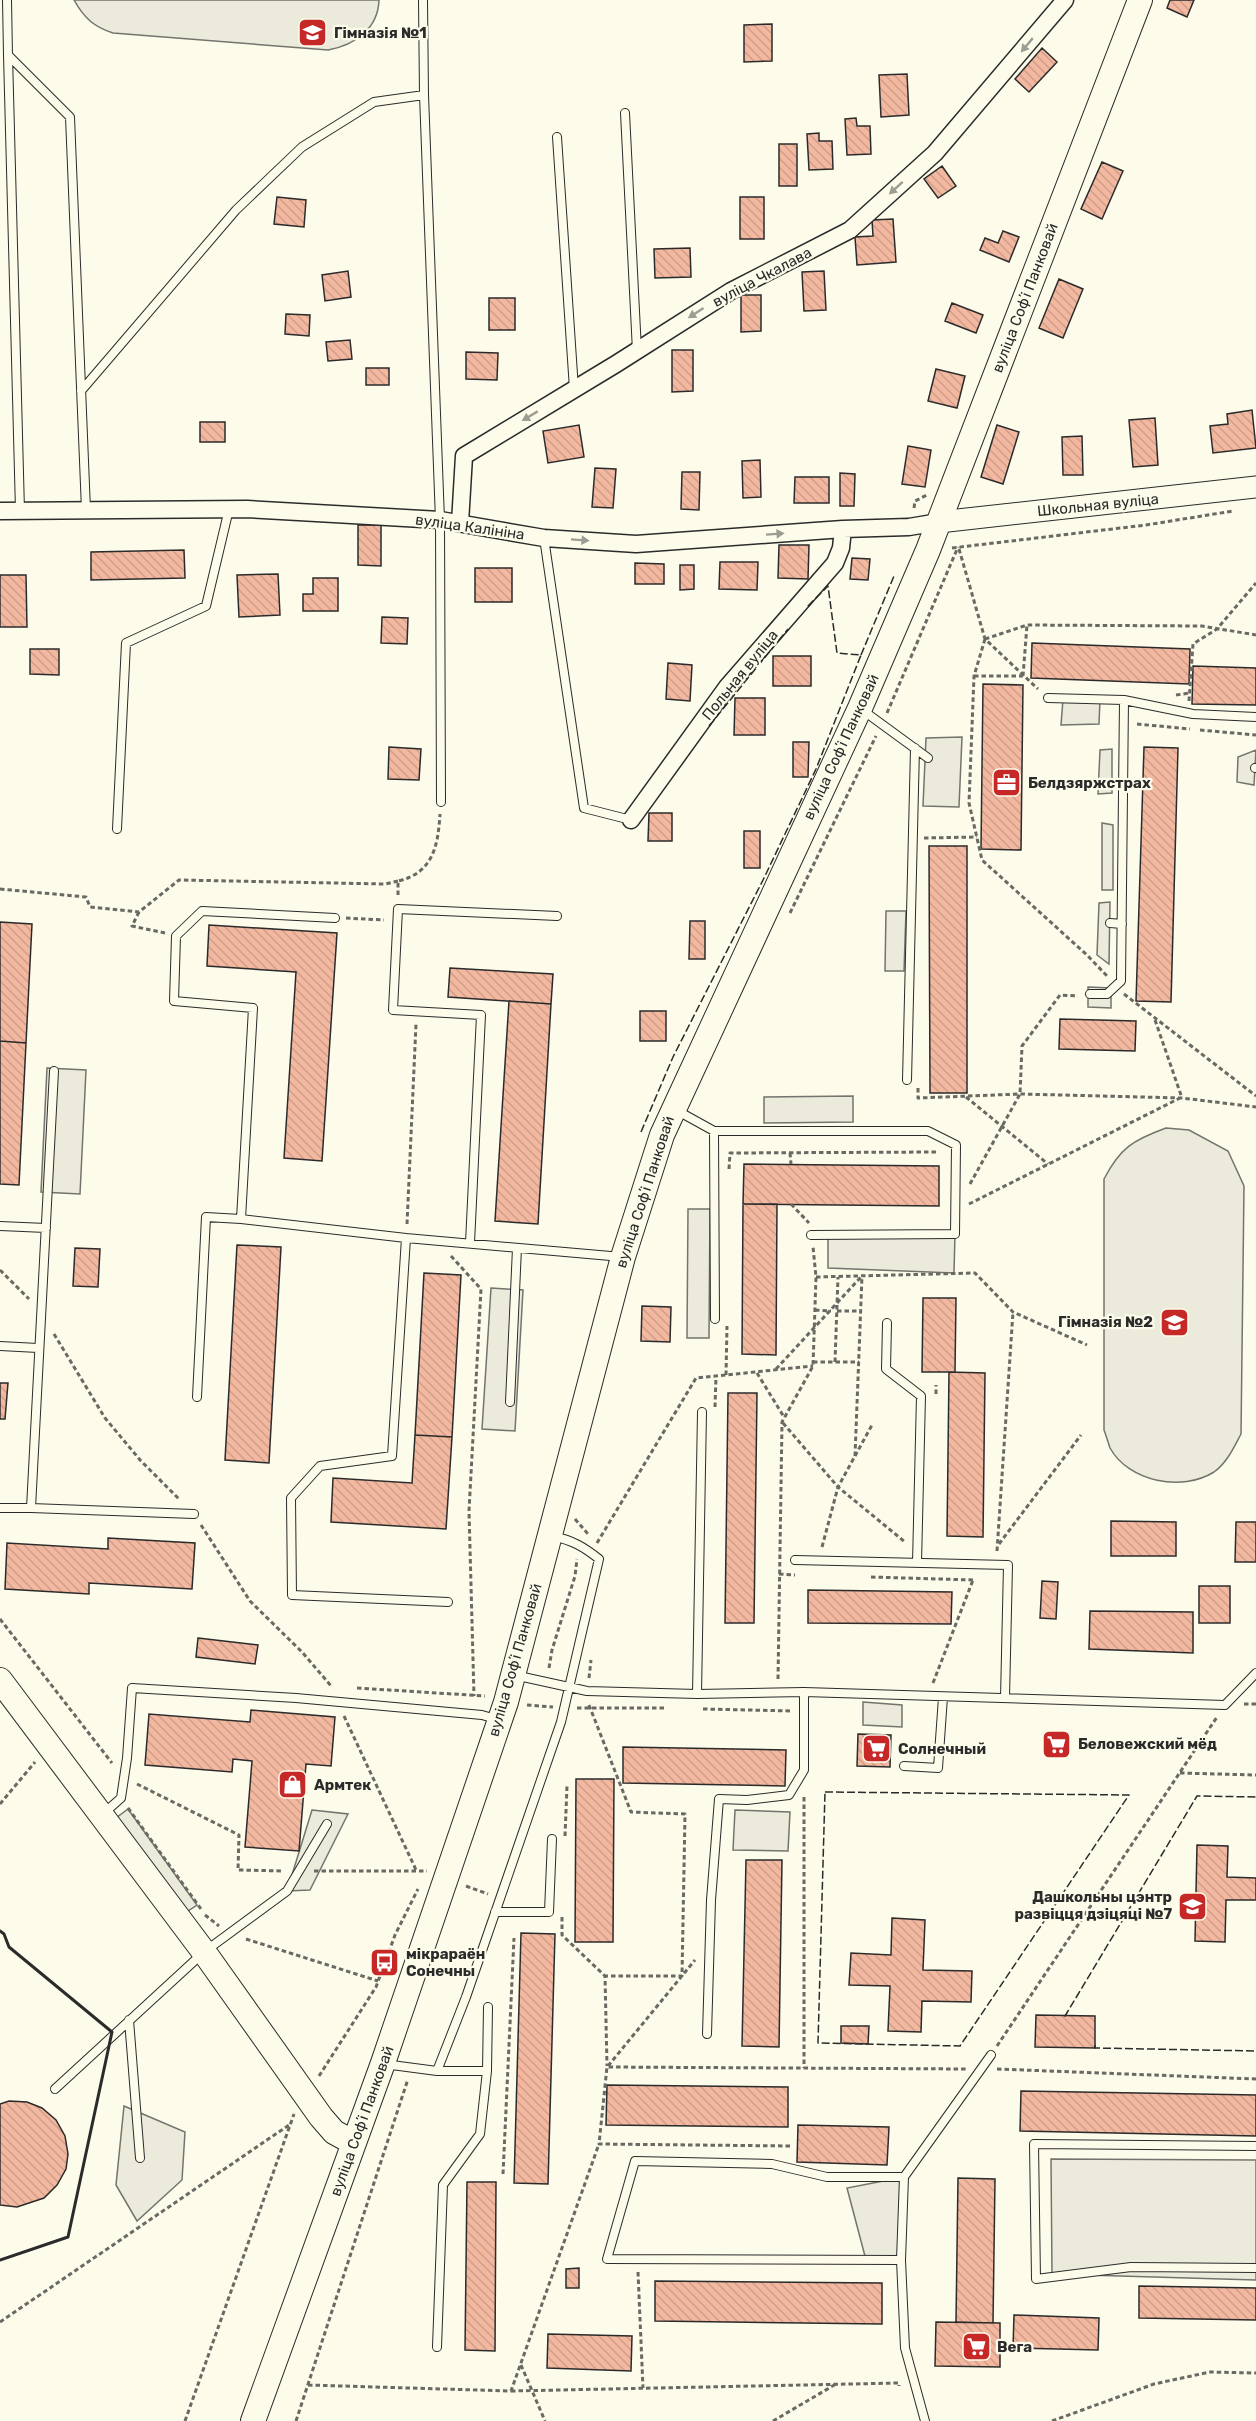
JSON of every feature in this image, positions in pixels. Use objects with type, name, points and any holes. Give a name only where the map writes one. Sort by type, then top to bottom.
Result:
[{"type":"main road","name":"вуліца Софʼі Панковай","points":[[253,2421],[383,2064],[560,1537],[623,1257],[662,1135],[860,708],[939,522],[1140,0]]},
{"type":"main road","points":[[0,1680],[204,1952],[321,2117],[334,2132],[354,2143]]},
{"type":"street","name":"вуліца Чкалава","points":[[460,523],[464,456],[731,291],[850,230],[936,153],[1065,0]]},
{"type":"street","name":"Школьная вуліца","points":[[939,522],[1256,487]]},
{"type":"street","name":"вуліца Калініна","points":[[0,511],[229,509],[440,520],[544,538],[636,544],[843,529],[909,527],[939,522]]},
{"type":"street","name":"Польная вуліца","points":[[631,820],[727,687],[835,562],[841,548],[843,529]]},
{"type":"lane","points":[[7,0],[20,511]]},
{"type":"lane","points":[[423,0],[424,95],[440,520],[441,802]]},
{"type":"lane","points":[[8,55],[70,117],[86,510]]},
{"type":"lane","points":[[81,391],[236,210],[302,147],[374,102],[424,95]]},
{"type":"lane","points":[[625,113],[637,351]]},
{"type":"lane","points":[[557,137],[574,390]]},
{"type":"lane","points":[[117,829],[126,643],[206,606],[229,509]]},
{"type":"lane","points":[[544,538],[584,808],[631,820]]},
{"type":"lane","points":[[1048,698],[1124,700],[1193,714],[1256,717]]},
{"type":"lane","points":[[1090,994],[1107,994],[1121,981],[1124,700]]},
{"type":"lane","points":[[860,708],[928,758]]},
{"type":"lane","points":[[907,1080],[915,748]]},
{"type":"lane","points":[[470,1243],[481,1015],[393,1010],[398,909],[557,916]]},
{"type":"lane","points":[[241,1219],[253,1008],[174,1001],[176,936],[202,911],[335,918]]},
{"type":"lane","points":[[1110,924],[1122,924]]},
{"type":"lane","points":[[31,1508],[54,1071]]},
{"type":"lane","points":[[673,1109],[714,1131],[928,1131],[956,1145],[955,1234],[811,1235]]},
{"type":"lane","points":[[714,1131],[715,1319]]},
{"type":"lane","points":[[196,1397],[206,1217],[406,1238],[623,1257]]},
{"type":"lane","points":[[0,1226],[46,1228]]},
{"type":"lane","points":[[406,1238],[392,1456],[320,1466],[291,1498],[292,1595],[448,1602]]},
{"type":"lane","points":[[510,1402],[517,1248]]},
{"type":"lane","points":[[887,1323],[886,1369],[921,1396],[917,1563]]},
{"type":"lane","points":[[0,1346],[38,1348]]},
{"type":"lane","points":[[697,1694],[702,1412]]},
{"type":"lane","points":[[0,1508],[194,1514]]},
{"type":"lane","points":[[437,2071],[466,1997],[561,1722],[599,1559],[584,1547],[560,1537]]},
{"type":"lane","points":[[795,1560],[1008,1565],[1005,1698]]},
{"type":"lane","points":[[513,1675],[568,1689],[587,1691],[697,1694],[804,1692],[1225,1705],[1256,1672]]},
{"type":"lane","points":[[102,1815],[121,1798],[132,1688],[337,1702],[482,1715],[500,1720]]},
{"type":"lane","points":[[707,2034],[719,1799],[747,1800],[789,1796],[804,1770],[804,1692]]},
{"type":"lane","points":[[904,1766],[938,1768],[943,1696]]},
{"type":"lane","points":[[55,2089],[204,1952],[287,1891],[327,1824]]},
{"type":"lane","points":[[495,1912],[549,1912],[552,1839]]},
{"type":"lane","points":[[437,2347],[443,2185],[480,2134],[487,2071],[488,2007]]},
{"type":"lane","points":[[129,2020],[140,2158]]},
{"type":"lane","points":[[925,2421],[905,2348],[901,2260],[904,2177],[991,2055]]},
{"type":"lane","points":[[383,2064],[437,2071],[487,2071]]},
{"type":"lane","points":[[1256,2146],[1034,2144],[1036,2279],[1131,2267],[1256,2268]]},
{"type":"lane","points":[[901,2260],[608,2259],[635,2161],[772,2164],[827,2177],[904,2177]]},
{"type":"path","points":[[915,501],[932,493]]},
{"type":"path","points":[[958,547],[1146,525],[1234,511]]},
{"type":"path","points":[[958,547],[985,639],[1035,689]]},
{"type":"path","points":[[787,921],[882,725],[958,547]]},
{"type":"path","points":[[1179,695],[1190,693],[1193,644],[1217,628],[1256,583]]},
{"type":"path","points":[[985,639],[1027,625],[1202,626],[1256,635]]},
{"type":"path","points":[[1023,676],[1027,625]]},
{"type":"path","points":[[985,639],[974,676],[969,803],[982,860],[1087,955]]},
{"type":"path","points":[[974,676],[1023,676]]},
{"type":"path","points":[[176,936],[132,926],[139,912],[179,880],[385,884],[419,873],[432,858],[439,835],[441,802]]},
{"type":"path","points":[[921,838],[977,837]]},
{"type":"path","points":[[398,881],[398,909]]},
{"type":"path","points":[[0,890],[86,897],[90,907],[139,912]]},
{"type":"path","points":[[335,918],[397,920]]},
{"type":"path","points":[[955,1211],[1020,1094],[1022,1046],[1060,995]]},
{"type":"path","points":[[1128,998],[1256,1096]]},
{"type":"path","points":[[406,1238],[417,1012]]},
{"type":"path","points":[[1155,1020],[1182,1098]]},
{"type":"path","points":[[918,1098],[1020,1094],[1182,1098],[1256,1107]]},
{"type":"path","points":[[965,1096],[1048,1164]]},
{"type":"path","points":[[955,1211],[1182,1098]]},
{"type":"path","points":[[730,1154],[945,1152]]},
{"type":"path","points":[[790,1153],[791,1164]]},
{"type":"path","points":[[777,1693],[782,1422],[813,1364],[816,1277],[810,1224],[791,1204]]},
{"type":"path","points":[[450,1256],[481,1289],[469,1510],[474,1696]]},
{"type":"path","points":[[0,1270],[41,1311],[105,1419],[141,1461],[194,1514],[250,1601],[302,1652],[331,1687],[417,1872]]},
{"type":"path","points":[[816,1277],[975,1273],[1013,1312],[1087,1345]]},
{"type":"path","points":[[835,1362],[838,1276]]},
{"type":"path","points":[[775,1370],[862,1276]]},
{"type":"path","points":[[855,1456],[862,1276]]},
{"type":"path","points":[[815,1310],[861,1311]]},
{"type":"path","points":[[996,1565],[1013,1312]]},
{"type":"path","points":[[597,1543],[696,1378],[813,1364],[859,1362]]},
{"type":"path","points":[[757,1372],[784,1418]]},
{"type":"path","points":[[782,1422],[838,1486],[917,1553]]},
{"type":"path","points":[[818,1561],[838,1486],[872,1425]]},
{"type":"path","points":[[998,1546],[1081,1436]]},
{"type":"path","points":[[547,1684],[552,1650],[578,1560],[565,1553],[560,1537],[574,1518],[603,1550]]},
{"type":"path","points":[[928,1696],[980,1565]]},
{"type":"path","points":[[0,1619],[124,1778],[239,1835],[238,1870],[426,1872]]},
{"type":"path","points":[[591,1657],[587,1691],[589,1707],[631,1812],[686,1814],[682,1977]]},
{"type":"path","points":[[331,1687],[342,1687]]},
{"type":"path","points":[[354,1688],[486,1696]]},
{"type":"path","points":[[991,2055],[1225,1705]]},
{"type":"path","points":[[0,1804],[49,1744]]},
{"type":"path","points":[[804,1770],[804,2068]]},
{"type":"path","points":[[1179,1773],[1256,1774]]},
{"type":"path","points":[[121,1798],[206,1917],[229,1934],[378,1981]]},
{"type":"path","points":[[562,1935],[604,1976],[682,1977]]},
{"type":"path","points":[[503,2174],[513,1938]]},
{"type":"path","points":[[607,2067],[710,1942]]},
{"type":"path","points":[[511,2391],[598,2144],[607,2067],[604,1976]]},
{"type":"path","points":[[607,2067],[981,2069],[1256,2079]]},
{"type":"path","points":[[296,2421],[411,2069]]},
{"type":"path","points":[[0,2322],[291,2124]]},
{"type":"path","points":[[598,2144],[790,2146]]},
{"type":"path","points":[[638,2271],[643,2388]]},
{"type":"path","points":[[520,2363],[545,2421]]},
{"type":"path","points":[[1052,2421],[1154,2384],[1210,2373],[1256,2373]]},
{"type":"path","points":[[308,2385],[532,2391],[898,2383],[901,2392]]},
{"type":"path","points":[[773,2421],[836,2384]]},
{"type":"shaded area","points":[[74,0],[379,0],[374,19],[363,34],[356,40],[328,50],[113,33],[90,21]]},
{"type":"shaded area","points":[[1063,699],[1100,699],[1099,724],[1061,725]]},
{"type":"shaded area","points":[[962,737],[959,807],[923,806],[926,738]]},
{"type":"shaded area","points":[[1112,749],[1112,793],[1098,794],[1100,750]]},
{"type":"shaded area","points":[[1256,750],[1254,785],[1237,782],[1238,757]]},
{"type":"shaded area","points":[[1102,823],[1113,825],[1113,890],[1102,890]]},
{"type":"shaded area","points":[[1110,902],[1109,964],[1097,955],[1099,903]]},
{"type":"shaded area","points":[[886,911],[906,911],[904,971],[885,971]]},
{"type":"shaded area","points":[[1088,987],[1111,988],[1111,1008],[1088,1007]]},
{"type":"shaded area","points":[[47,1068],[86,1070],[80,1194],[41,1192]]},
{"type":"shaded area","points":[[853,1096],[853,1122],[764,1123],[764,1097]]},
{"type":"shaded area","name":"Гімназія №2","points":[[1166,1128],[1189,1130],[1228,1151],[1244,1186],[1241,1434],[1226,1459],[1214,1472],[1201,1478],[1172,1482],[1143,1476],[1130,1469],[1110,1448],[1104,1430],[1104,1179],[1122,1152],[1129,1146]]},
{"type":"shaded area","points":[[688,1209],[710,1209],[709,1338],[687,1338]]},
{"type":"shaded area","points":[[828,1234],[955,1234],[954,1273],[828,1268]]},
{"type":"shaded area","points":[[491,1288],[523,1290],[515,1431],[482,1429]]},
{"type":"shaded area","points":[[863,1702],[902,1705],[902,1727],[863,1725]]},
{"type":"shaded area","points":[[128,1809],[197,1905],[185,1913],[116,1818]]},
{"type":"shaded area","points":[[312,1810],[348,1814],[310,1890],[287,1891]]},
{"type":"shaded area","points":[[735,1810],[790,1812],[788,1851],[733,1850]]},
{"type":"shaded area","points":[[124,2106],[185,2132],[182,2180],[137,2221],[116,2185]]},
{"type":"shaded area","points":[[1051,2159],[1256,2160],[1256,2280],[1052,2274]]},
{"type":"shaded area","points":[[904,2177],[901,2260],[866,2260],[847,2188]]},
{"type":"building","points":[[1170,0],[1194,0],[1187,17],[1167,8]]},
{"type":"building","points":[[772,24],[772,61],[744,62],[744,25]]},
{"type":"building","points":[[1042,48],[1057,62],[1029,92],[1015,79]]},
{"type":"building","points":[[907,74],[909,115],[881,117],[879,75]]},
{"type":"building","points":[[856,118],[857,126],[870,126],[871,154],[847,155],[845,119]]},
{"type":"building","points":[[819,133],[819,141],[832,141],[833,169],[809,170],[807,134]]},
{"type":"building","points":[[779,144],[797,144],[797,186],[779,186]]},
{"type":"building","points":[[1102,162],[1123,171],[1102,219],[1081,209]]},
{"type":"building","points":[[942,166],[956,186],[938,198],[924,179]]},
{"type":"building","points":[[277,197],[306,200],[304,227],[274,224]]},
{"type":"building","points":[[740,197],[764,197],[764,239],[740,239]]},
{"type":"building","points":[[893,219],[896,262],[857,265],[855,237],[873,236],[872,220]]},
{"type":"building","points":[[1003,231],[1019,237],[1009,262],[980,250],[985,238],[998,243]]},
{"type":"building","points":[[690,248],[691,277],[655,278],[654,249]]},
{"type":"building","points":[[348,271],[351,297],[325,301],[322,275]]},
{"type":"building","points":[[824,271],[826,310],[804,311],[802,272]]},
{"type":"building","points":[[1059,279],[1083,289],[1063,338],[1039,328]]},
{"type":"building","points":[[741,295],[761,295],[761,331],[741,332]]},
{"type":"building","points":[[489,298],[515,298],[515,330],[489,330]]},
{"type":"building","points":[[952,303],[983,315],[976,333],[945,321]]},
{"type":"building","points":[[286,314],[310,315],[309,336],[285,334]]},
{"type":"building","points":[[350,340],[352,359],[328,361],[326,342]]},
{"type":"building","points":[[672,350],[693,350],[693,391],[672,392]]},
{"type":"building","points":[[466,352],[498,353],[497,380],[466,379]]},
{"type":"building","points":[[366,368],[389,368],[389,385],[366,385]]},
{"type":"building","points":[[936,369],[965,376],[957,408],[928,401]]},
{"type":"building","points":[[1252,410],[1256,448],[1213,453],[1210,426],[1228,424],[1227,414]]},
{"type":"building","points":[[1155,418],[1158,465],[1133,467],[1129,420]]},
{"type":"building","points":[[200,422],[225,422],[225,442],[200,442]]},
{"type":"building","points":[[579,425],[584,457],[548,463],[543,431]]},
{"type":"building","points":[[997,425],[1019,432],[1003,484],[981,477]]},
{"type":"building","points":[[1082,436],[1083,475],[1063,475],[1062,437]]},
{"type":"building","points":[[908,446],[931,450],[925,487],[902,484]]},
{"type":"building","points":[[760,460],[761,497],[743,498],[742,461]]},
{"type":"building","points":[[595,468],[616,469],[613,508],[592,507]]},
{"type":"building","points":[[682,472],[700,472],[699,510],[681,509]]},
{"type":"building","points":[[840,473],[855,474],[854,506],[840,506]]},
{"type":"building","points":[[795,477],[829,477],[829,503],[794,503]]},
{"type":"building","points":[[358,525],[381,525],[381,566],[358,565]]},
{"type":"building","points":[[779,545],[809,545],[808,579],[778,578]]},
{"type":"building","points":[[184,550],[185,578],[91,580],[91,552]]},
{"type":"building","points":[[852,558],[870,559],[868,580],[850,579]]},
{"type":"building","points":[[720,562],[758,562],[757,590],[719,589]]},
{"type":"building","points":[[635,563],[664,564],[664,584],[635,584]]},
{"type":"building","points":[[680,565],[694,565],[694,589],[680,590]]},
{"type":"building","points":[[475,568],[512,568],[512,602],[475,602]]},
{"type":"building","points":[[278,574],[280,615],[239,617],[237,575]]},
{"type":"building","points":[[0,575],[26,575],[27,627],[0,627]]},
{"type":"building","points":[[313,578],[338,578],[338,611],[303,611],[303,594],[313,594]]},
{"type":"building","points":[[382,617],[408,618],[407,644],[381,643]]},
{"type":"building","points":[[1032,643],[1190,649],[1189,684],[1031,678]]},
{"type":"building","points":[[30,649],[59,649],[59,675],[30,674]]},
{"type":"building","points":[[773,656],[811,656],[811,686],[773,686]]},
{"type":"building","points":[[668,663],[692,665],[690,701],[666,699]]},
{"type":"building","points":[[1193,666],[1256,668],[1256,705],[1192,704]]},
{"type":"building","points":[[983,684],[1023,685],[1021,850],[981,849]]},
{"type":"building","points":[[735,698],[765,698],[765,735],[734,735]]},
{"type":"building","points":[[793,742],[809,742],[808,777],[793,777]]},
{"type":"building","points":[[389,747],[421,749],[419,780],[388,779]]},
{"type":"building","points":[[1144,747],[1178,748],[1171,1002],[1136,1001]]},
{"type":"building","points":[[649,813],[672,813],[672,841],[648,841]]},
{"type":"building","points":[[744,831],[760,831],[760,868],[744,868]]},
{"type":"building","points":[[929,846],[967,846],[967,1093],[930,1093]]},
{"type":"building","points":[[690,921],[705,921],[705,959],[689,959]]},
{"type":"building","points":[[0,922],[32,924],[26,1043],[0,1041]]},
{"type":"building","points":[[209,925],[337,933],[322,1161],[284,1158],[296,972],[207,966]]},
{"type":"building","points":[[450,968],[553,974],[551,1004],[448,997]]},
{"type":"building","points":[[509,1001],[551,1004],[538,1224],[495,1221]]},
{"type":"building","points":[[640,1011],[666,1011],[666,1041],[640,1041]]},
{"type":"building","points":[[1060,1019],[1136,1021],[1135,1051],[1059,1049]]},
{"type":"building","points":[[0,1041],[26,1043],[19,1185],[0,1184]]},
{"type":"building","points":[[744,1164],[939,1166],[939,1206],[743,1204]]},
{"type":"building","points":[[743,1204],[777,1204],[776,1355],[742,1354]]},
{"type":"building","points":[[237,1245],[281,1247],[269,1463],[225,1460]]},
{"type":"building","points":[[75,1248],[100,1249],[98,1287],[73,1286]]},
{"type":"building","points":[[424,1273],[461,1275],[452,1437],[415,1435]]},
{"type":"building","points":[[923,1298],[956,1298],[955,1372],[922,1372]]},
{"type":"building","points":[[642,1306],[671,1307],[670,1342],[641,1341]]},
{"type":"building","points":[[949,1372],[985,1373],[983,1537],[947,1536]]},
{"type":"building","points":[[0,1383],[8,1383],[5,1419],[0,1419]]},
{"type":"building","points":[[728,1393],[757,1393],[754,1623],[725,1623]]},
{"type":"building","points":[[415,1435],[452,1437],[446,1529],[331,1522],[333,1478],[412,1483]]},
{"type":"building","points":[[1111,1521],[1176,1522],[1176,1556],[1111,1556]]},
{"type":"building","points":[[1236,1522],[1256,1522],[1256,1562],[1235,1562]]},
{"type":"building","points":[[108,1538],[195,1543],[192,1589],[89,1583],[89,1594],[5,1589],[7,1543],[108,1549]]},
{"type":"building","points":[[1042,1581],[1058,1582],[1056,1619],[1040,1618]]},
{"type":"building","points":[[1199,1586],[1230,1586],[1230,1623],[1199,1623]]},
{"type":"building","points":[[808,1590],[952,1592],[951,1624],[808,1623]]},
{"type":"building","points":[[1090,1611],[1193,1612],[1193,1653],[1089,1649]]},
{"type":"building","points":[[198,1638],[258,1645],[255,1664],[196,1657]]},
{"type":"building","points":[[251,1710],[335,1717],[331,1766],[306,1764],[299,1851],[245,1847],[252,1761],[233,1759],[232,1772],[145,1765],[149,1714],[250,1722]]},
{"type":"building","points":[[858,1734],[891,1735],[890,1767],[857,1766]]},
{"type":"building","points":[[1047,1735],[1065,1736],[1064,1755],[1046,1754]]},
{"type":"building","points":[[623,1747],[786,1750],[785,1786],[623,1783]]},
{"type":"building","points":[[576,1779],[614,1779],[613,1942],[575,1942]]},
{"type":"building","points":[[1197,1845],[1228,1846],[1227,1877],[1256,1878],[1256,1900],[1226,1900],[1225,1942],[1195,1941]]},
{"type":"building","points":[[746,1860],[782,1860],[779,2047],[742,2046]]},
{"type":"building","points":[[892,1918],[925,1920],[923,1970],[972,1971],[971,2002],[922,2001],[921,2032],[888,2031],[890,1986],[849,1985],[851,1953],[891,1955]]},
{"type":"building","points":[[521,1933],[555,1934],[548,2184],[514,2183]]},
{"type":"building","points":[[1036,2015],[1095,2016],[1095,2048],[1035,2047]]},
{"type":"building","points":[[841,2026],[869,2026],[868,2044],[841,2043]]},
{"type":"building","points":[[607,2085],[788,2087],[788,2127],[606,2125]]},
{"type":"building","points":[[1021,2091],[1256,2095],[1256,2136],[1020,2131]]},
{"type":"building","points":[[9,2101],[27,2102],[42,2108],[56,2120],[65,2136],[68,2154],[66,2169],[57,2185],[44,2198],[17,2207],[0,2205],[0,2104]]},
{"type":"building","points":[[798,2125],[889,2127],[887,2165],[797,2162]]},
{"type":"building","points":[[958,2178],[995,2179],[993,2323],[956,2322]]},
{"type":"building","points":[[467,2182],[496,2182],[495,2351],[465,2350]]},
{"type":"building","points":[[579,2268],[579,2288],[566,2288],[566,2269]]},
{"type":"building","points":[[655,2281],[882,2283],[882,2324],[655,2321]]},
{"type":"building","points":[[1139,2286],[1256,2288],[1256,2320],[1139,2318]]},
{"type":"building","points":[[1014,2315],[1099,2318],[1098,2350],[1013,2348]]},
{"type":"building","points":[[936,2322],[1000,2323],[1000,2367],[935,2366]]},
{"type":"building","points":[[548,2334],[632,2336],[631,2371],[547,2368]]},
{"type":"fence","points":[[861,655],[894,576]]},
{"type":"fence","points":[[641,1132],[673,1057],[764,878],[816,769],[861,655],[837,653],[828,586],[806,608]]},
{"type":"fence","points":[[709,726],[788,629]]},
{"type":"fence","points":[[825,1792],[1129,1795],[960,2046],[818,2043],[825,1792]]},
{"type":"fence","points":[[1066,2016],[1197,1796],[1256,1797]]},
{"type":"fence","points":[[1095,2045],[1095,2048],[1256,2051]]},
{"type":"wall","points":[[0,1931],[4,1934],[9,1947],[112,2032],[68,2237],[0,2260]]},
{"type":"place","name":"Гімназія №1","points":[[313,33]]},
{"type":"place","name":"Белдзяржстрах","points":[[1007,783]]},
{"type":"place","name":"Гімназія №2","points":[[1174,1322]]},
{"type":"place","name":"Беловежский мёд","points":[[1057,1744]]},
{"type":"place","name":"Солнечный","points":[[877,1749]]},
{"type":"place","name":"Армтек","points":[[293,1785]]},
{"type":"place","name":"Дашкольны цэнтр развіцця дзіцяці №7","points":[[1193,1906]]},
{"type":"place","name":"мікрараён Сонечны","points":[[385,1963]]},
{"type":"place","name":"Вега","points":[[976,2347]]}]
